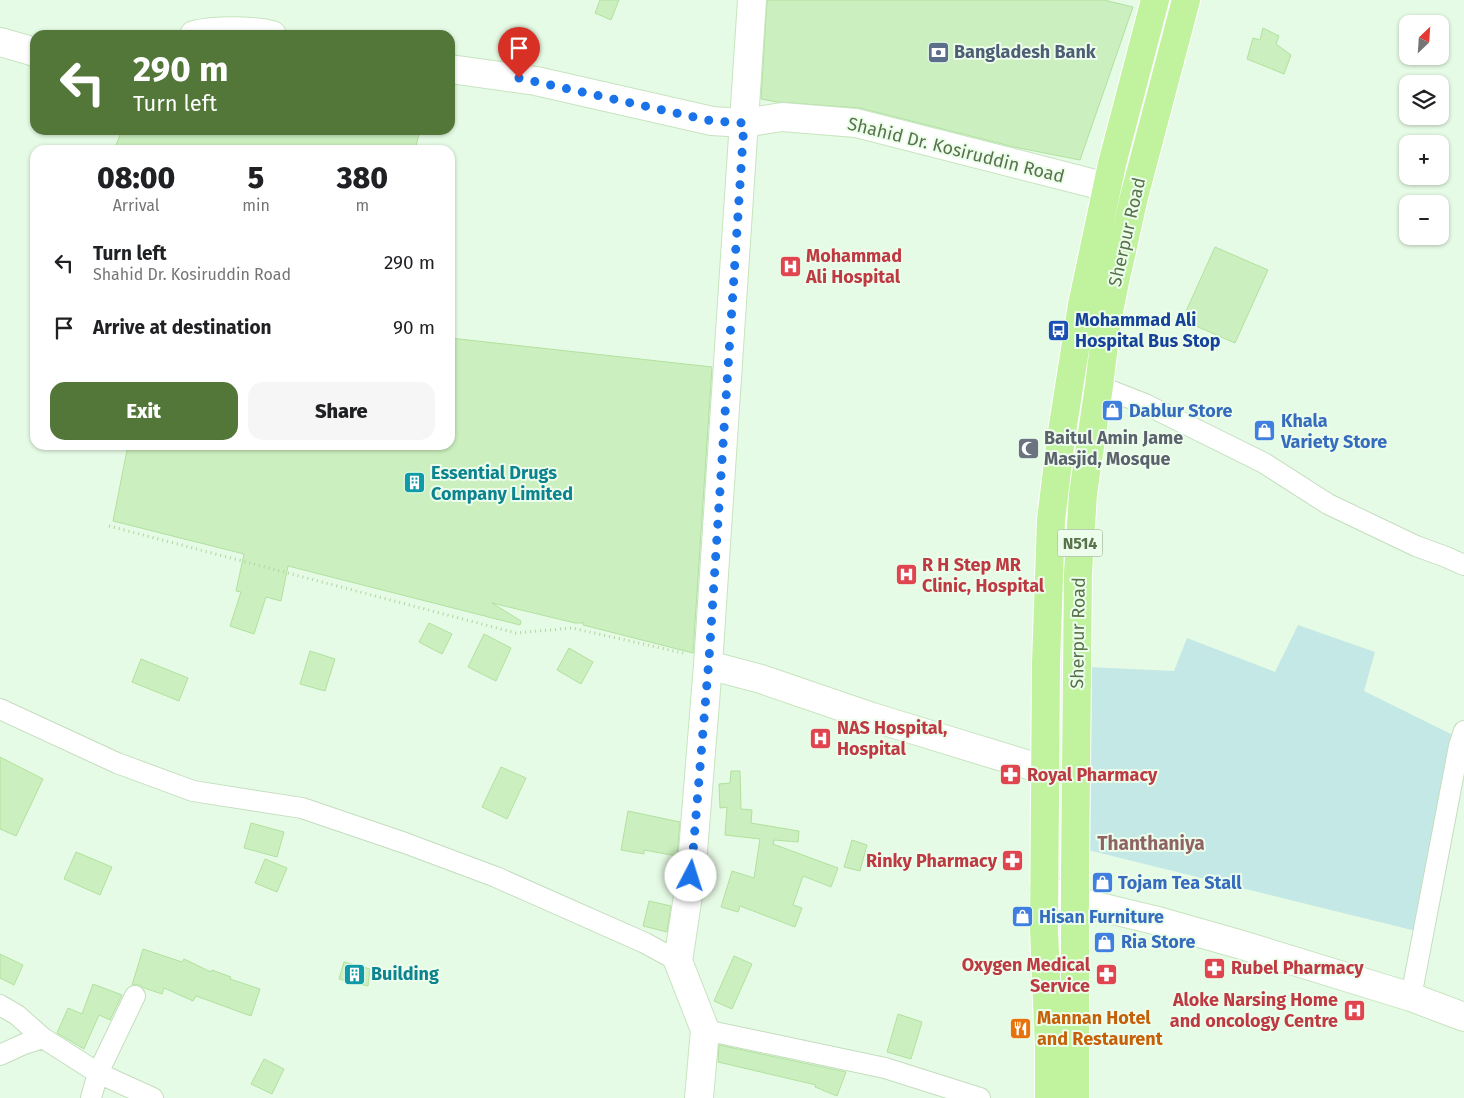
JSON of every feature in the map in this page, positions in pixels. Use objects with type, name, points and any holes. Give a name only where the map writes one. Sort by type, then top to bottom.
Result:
[{"type":"highway","name":"Sherpur Road","points":[[1049,1098],[1049,1047],[1044,930],[1044,770],[1051,520],[1082,305],[1107,187],[1155,0]]},
{"type":"highway","name":"Sherpur Road","points":[[1075,1098],[1078,573],[1084,494],[1114,282],[1186,0]]},
{"type":"street","points":[[699,1098],[705,1030],[678,961],[691,876],[708,662],[752,0]]},
{"type":"street","points":[[0,42],[30,51]]},
{"type":"street","name":"Shahid Dr. Kosiruddin Road","points":[[455,70],[536,81],[712,121],[744,123],[782,117],[856,123],[1107,187]]},
{"type":"street","points":[[1070,382],[1099,386],[1145,404],[1256,458],[1328,504],[1416,546],[1464,566]]},
{"type":"street","points":[[708,662],[872,717],[1044,770]]},
{"type":"street","points":[[0,709],[117,763],[193,791],[302,808],[414,846],[496,877],[645,943],[678,961]]},
{"type":"street","points":[[1411,997],[1464,731]]},
{"type":"street","points":[[1044,889],[1075,901],[1154,920],[1411,997],[1464,1017]]},
{"type":"street","points":[[91,1098],[98,1073],[135,996]]},
{"type":"street","points":[[0,1005],[17,1015],[43,1038],[98,1073],[153,1098]]},
{"type":"street","points":[[705,1030],[885,1068],[980,1098]]},
{"type":"street","points":[[0,1055],[43,1038]]},
{"type":"path","points":[[110,526],[516,633],[572,628],[708,662]]},
{"type":"shaded area","points":[[1298,625],[1375,652],[1364,691],[1457,737],[1420,932],[1088,850],[1088,667],[1174,671],[1187,638],[1275,672]]},
{"type":"building","points":[[600,0],[619,0],[611,20],[595,13]]},
{"type":"building","name":"Bangladesh Bank","points":[[767,0],[1104,0],[1133,7],[1080,160],[1014,147],[860,108],[777,102],[761,99]]},
{"type":"building","points":[[1263,28],[1279,36],[1276,44],[1291,55],[1284,74],[1247,59],[1253,38],[1260,40]]},
{"type":"building","points":[[120,135],[419,135],[416,145],[116,145]]},
{"type":"building","points":[[1215,247],[1268,270],[1235,343],[1182,320]]},
{"type":"building","name":"Essential Drugs Company Limited","points":[[455,339],[712,367],[693,653],[583,625],[584,623],[575,623],[492,603],[521,621],[520,625],[288,566],[281,601],[266,597],[254,634],[230,626],[241,592],[236,591],[244,554],[113,521],[127,450],[455,450]]},
{"type":"building","points":[[429,623],[452,634],[442,654],[419,642]]},
{"type":"building","points":[[484,634],[511,648],[496,681],[468,667]]},
{"type":"building","points":[[569,648],[593,662],[581,684],[557,670]]},
{"type":"building","points":[[310,651],[335,659],[325,691],[300,684]]},
{"type":"building","points":[[141,659],[188,678],[179,701],[132,682]]},
{"type":"building","points":[[0,757],[43,779],[16,836],[0,829]]},
{"type":"building","points":[[501,767],[526,778],[507,819],[482,807]]},
{"type":"building","points":[[731,771],[740,771],[741,809],[752,810],[751,823],[799,831],[798,842],[774,840],[773,844],[838,868],[831,887],[803,876],[793,905],[802,908],[795,927],[740,906],[738,912],[721,907],[732,871],[754,878],[760,839],[725,835],[727,807],[720,808],[719,784],[730,783]]},
{"type":"building","points":[[628,811],[680,822],[677,856],[644,850],[644,854],[621,850]]},
{"type":"building","points":[[251,823],[284,832],[277,857],[244,848]]},
{"type":"building","points":[[852,840],[867,845],[860,871],[844,867]]},
{"type":"building","points":[[76,852],[112,867],[100,895],[64,879]]},
{"type":"building","points":[[265,859],[287,868],[277,892],[255,883]]},
{"type":"building","points":[[649,901],[671,906],[667,932],[643,926]]},
{"type":"building","points":[[143,949],[182,962],[184,959],[211,972],[212,970],[231,977],[230,979],[260,989],[251,1016],[196,996],[193,1001],[164,988],[162,994],[140,985],[132,985]]},
{"type":"building","points":[[0,954],[23,965],[14,985],[0,978]]},
{"type":"building","points":[[734,956],[752,964],[732,1009],[714,1001]]},
{"type":"building","name":"Building","points":[[344,962],[370,969],[368,986],[339,979]]},
{"type":"building","points":[[93,984],[122,995],[110,1020],[99,1015],[84,1049],[57,1033],[68,1008],[82,1014]]},
{"type":"building","points":[[898,1014],[922,1022],[911,1059],[887,1052]]},
{"type":"building","points":[[719,1045],[846,1072],[837,1096],[815,1087],[816,1085],[718,1062]]},
{"type":"building","points":[[264,1059],[284,1069],[272,1094],[251,1084]]},
{"type":"place","name":"Bangladesh Bank","points":[[938,52]]},
{"type":"place","name":"Mohammad Ali Hospital","points":[[790,266]]},
{"type":"place","name":"Mohammad Ali Hospital Bus Stop","points":[[1059,330]]},
{"type":"place","name":"Dablur Store","points":[[1113,411]]},
{"type":"place","name":"Khala Variety Store","points":[[1265,431]]},
{"type":"place","name":"Baitul Amin Jame Masjid, Mosque","points":[[1028,448]]},
{"type":"place","name":"Essential Drugs Company Limited","points":[[415,483]]},
{"type":"place","name":"R H Step MR Clinic, Hospital","points":[[906,575]]},
{"type":"place","name":"NAS Hospital, Hospital","points":[[821,738]]},
{"type":"place","name":"Royal Pharmacy","points":[[1011,775]]},
{"type":"place","name":"Rinky Pharmacy","points":[[1013,861]]},
{"type":"place","name":"Tojam Tea Stall","points":[[1102,883]]},
{"type":"place","name":"Hisan Furniture","points":[[1023,917]]},
{"type":"place","name":"Ria Store","points":[[1105,942]]},
{"type":"place","name":"Rubel Pharmacy","points":[[1215,968]]},
{"type":"place","name":"Building","points":[[355,974]]},
{"type":"place","name":"Oxygen Medical Service","points":[[1106,975]]},
{"type":"place","name":"Aloke Narsing Home and oncology Centre","points":[[1354,1010]]},
{"type":"place","name":"Mannan Hotel and Restaurent","points":[[1021,1028]]},
{"type":"district","name":"Thanthaniya","points":[[1151,843]]},
{"type":"route","points":[[519,78],[712,121],[744,123],[709,659],[691,876]]}]
